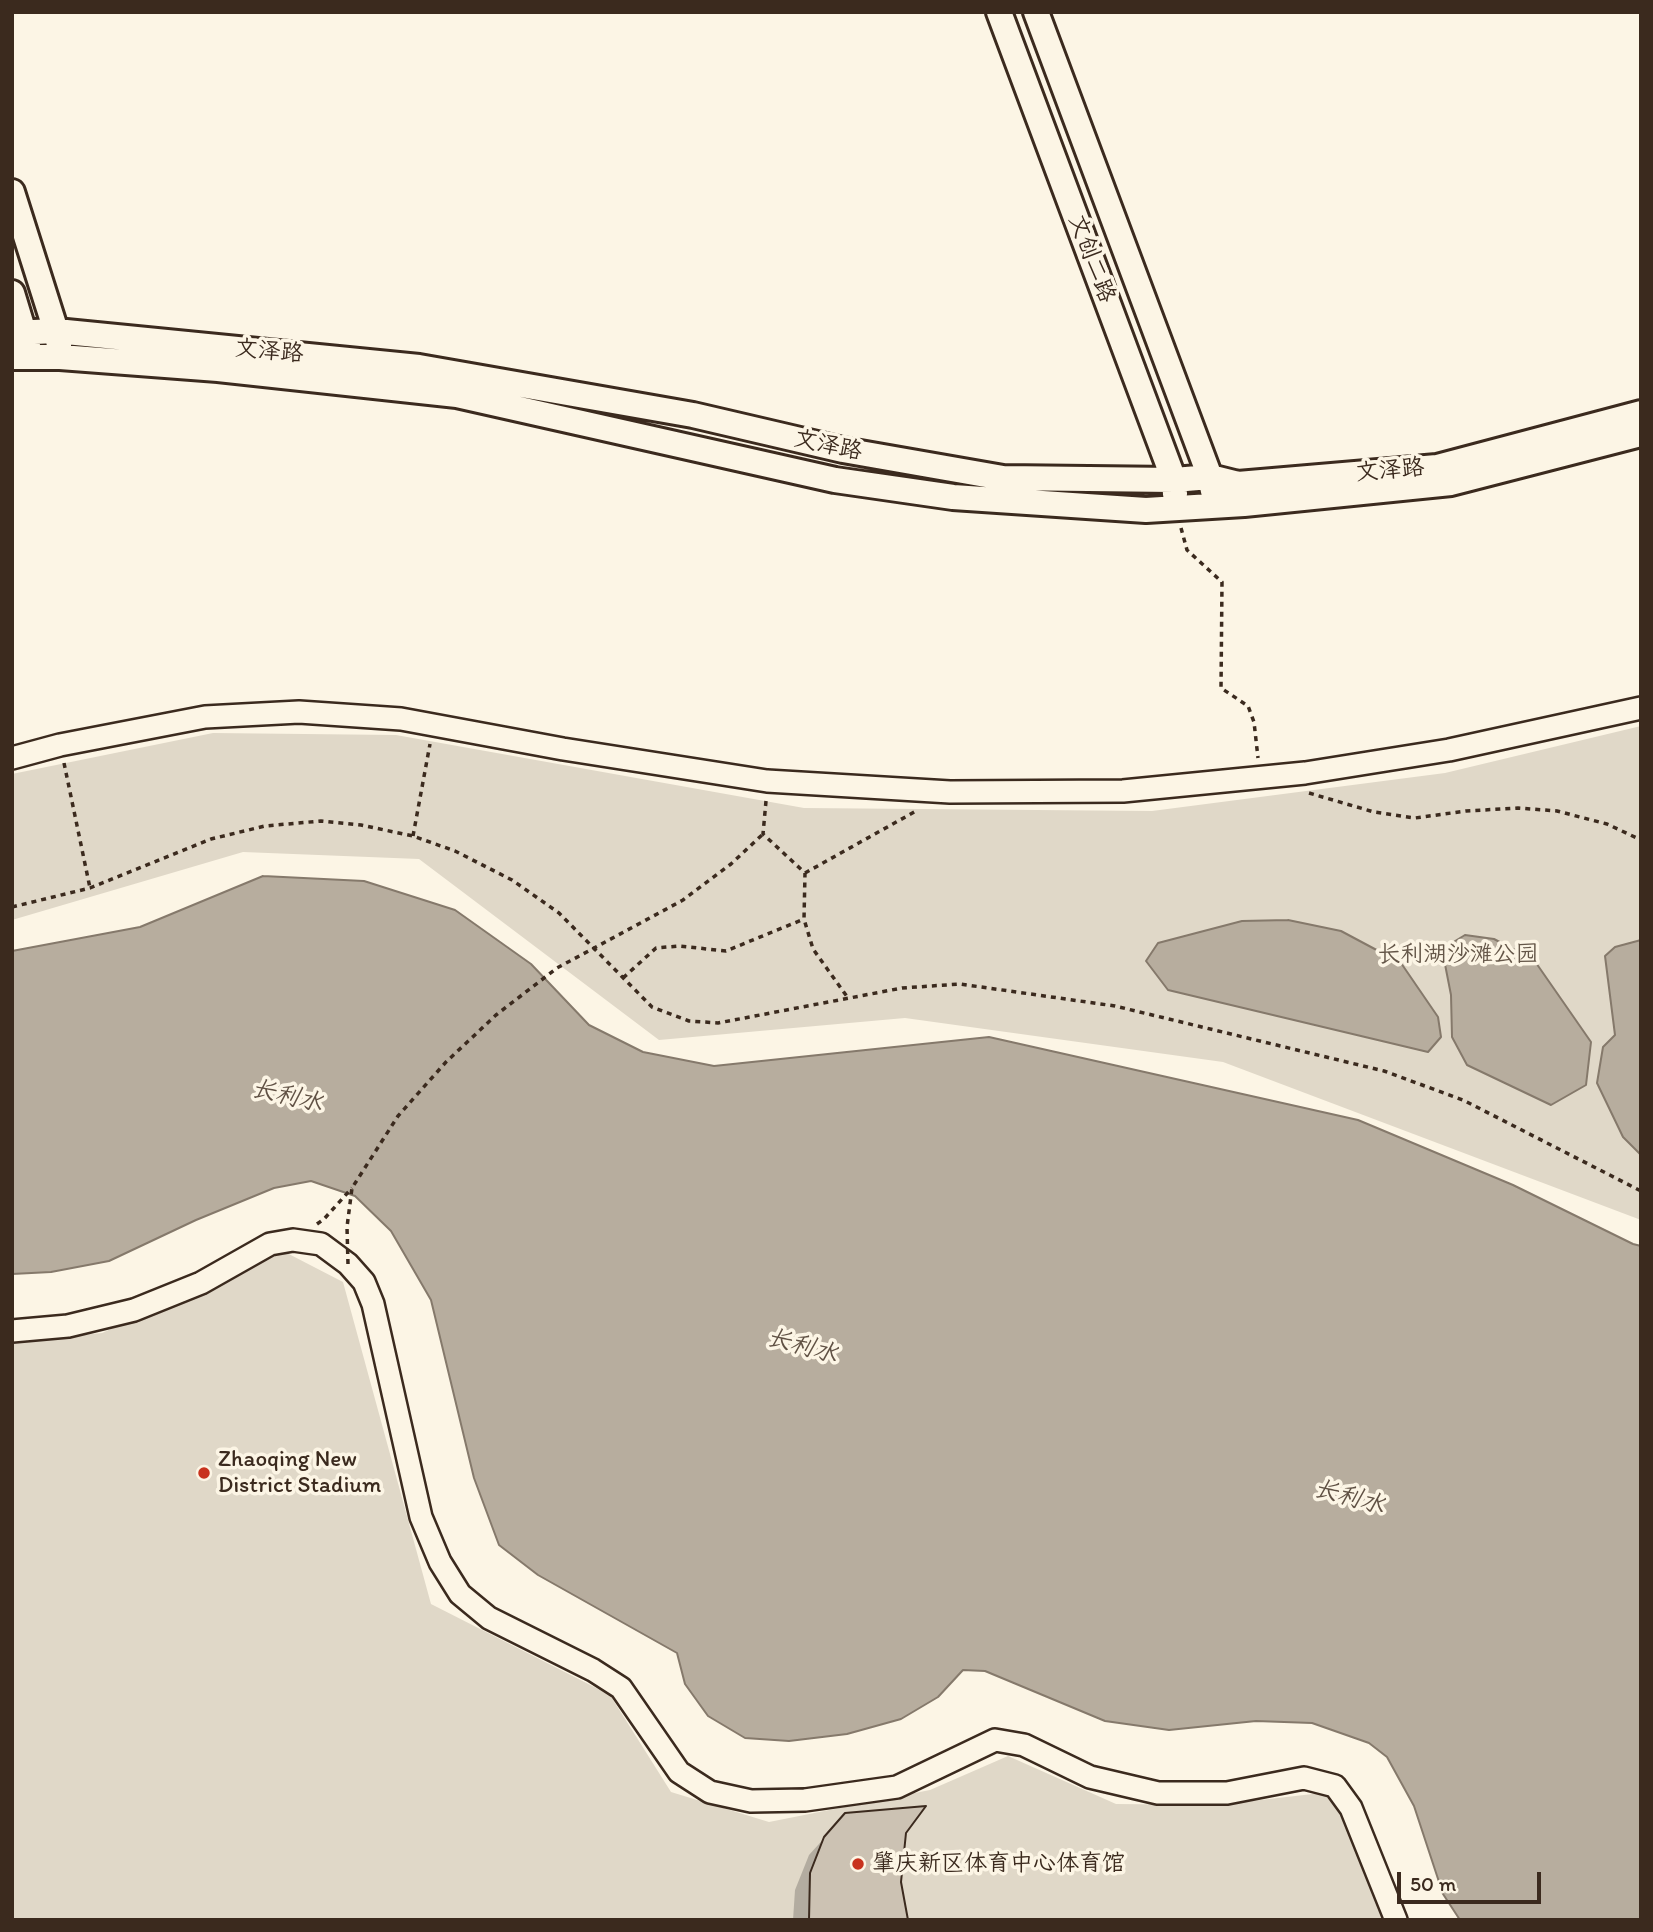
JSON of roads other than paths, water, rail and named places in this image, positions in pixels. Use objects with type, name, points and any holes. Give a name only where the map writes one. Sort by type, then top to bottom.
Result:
[{"type":"street","name":"文创二路","points":[[999,12],[1174,480],[1176,507]]},
{"type":"street","name":"文创二路","points":[[1036,12],[1210,477],[1216,505]]},
{"type":"street","points":[[12,192],[56,331],[60,356]]},
{"type":"street","points":[[12,293],[22,357]]},
{"type":"street","name":"文泽路","points":[[18,333],[56,331],[419,367],[692,415],[843,450],[1003,478],[1174,480],[1210,477],[1238,484],[1437,467],[1641,413]]},
{"type":"street","name":"文泽路","points":[[22,357],[60,356],[218,369],[457,395],[835,480],[953,497],[1146,510],[1451,484],[1641,434]]},
{"type":"street","points":[[12,758],[205,717],[299,712],[401,719],[563,749],[767,781],[950,792],[1123,792],[1260,777],[1449,750],[1641,708]]},
{"type":"street","points":[[12,1331],[68,1326],[134,1310],[201,1283],[270,1244],[293,1240],[321,1244],[348,1264],[364,1282],[373,1304],[421,1517],[440,1562],[460,1594],[489,1618],[593,1670],[621,1688],[680,1772],[710,1792],[751,1801],[805,1800],[897,1787],[995,1740],[1024,1745],[1090,1777],[1158,1793],[1227,1793],[1304,1778],[1335,1786],[1351,1808],[1396,1920]]},
{"type":"water","name":"长利水","points":[[263,876],[364,881],[455,910],[531,964],[589,1025],[643,1052],[714,1066],[989,1037],[1358,1120],[1513,1185],[1641,1246],[1641,1920],[1460,1920],[1443,1894],[1414,1806],[1387,1757],[1369,1743],[1312,1723],[1256,1721],[1169,1730],[1105,1721],[985,1671],[963,1670],[938,1697],[901,1719],[847,1734],[789,1741],[745,1738],[708,1716],[685,1684],[677,1653],[538,1575],[499,1545],[474,1478],[431,1300],[391,1231],[355,1196],[311,1181],[274,1188],[196,1220],[109,1261],[51,1272],[12,1274],[12,951],[140,927]]},
{"type":"water","points":[[1288,920],[1341,931],[1401,963],[1438,1017],[1441,1037],[1428,1052],[1168,990],[1146,961],[1158,943],[1242,921]]},
{"type":"water","points":[[1465,935],[1494,939],[1534,960],[1591,1042],[1586,1085],[1551,1105],[1467,1065],[1452,1037],[1451,995],[1442,949]]},
{"type":"water","points":[[1641,940],[1641,1155],[1623,1137],[1597,1083],[1603,1047],[1615,1035],[1605,956],[1615,947]]},
{"type":"place","name":"Zhaoqing New District Stadium","points":[[204,1473]]},
{"type":"place","name":"肇庆新区体育中心体育馆","points":[[858,1864]]},
{"type":"park label","name":"长利湖沙滩公园","points":[[1458,955]]}]
